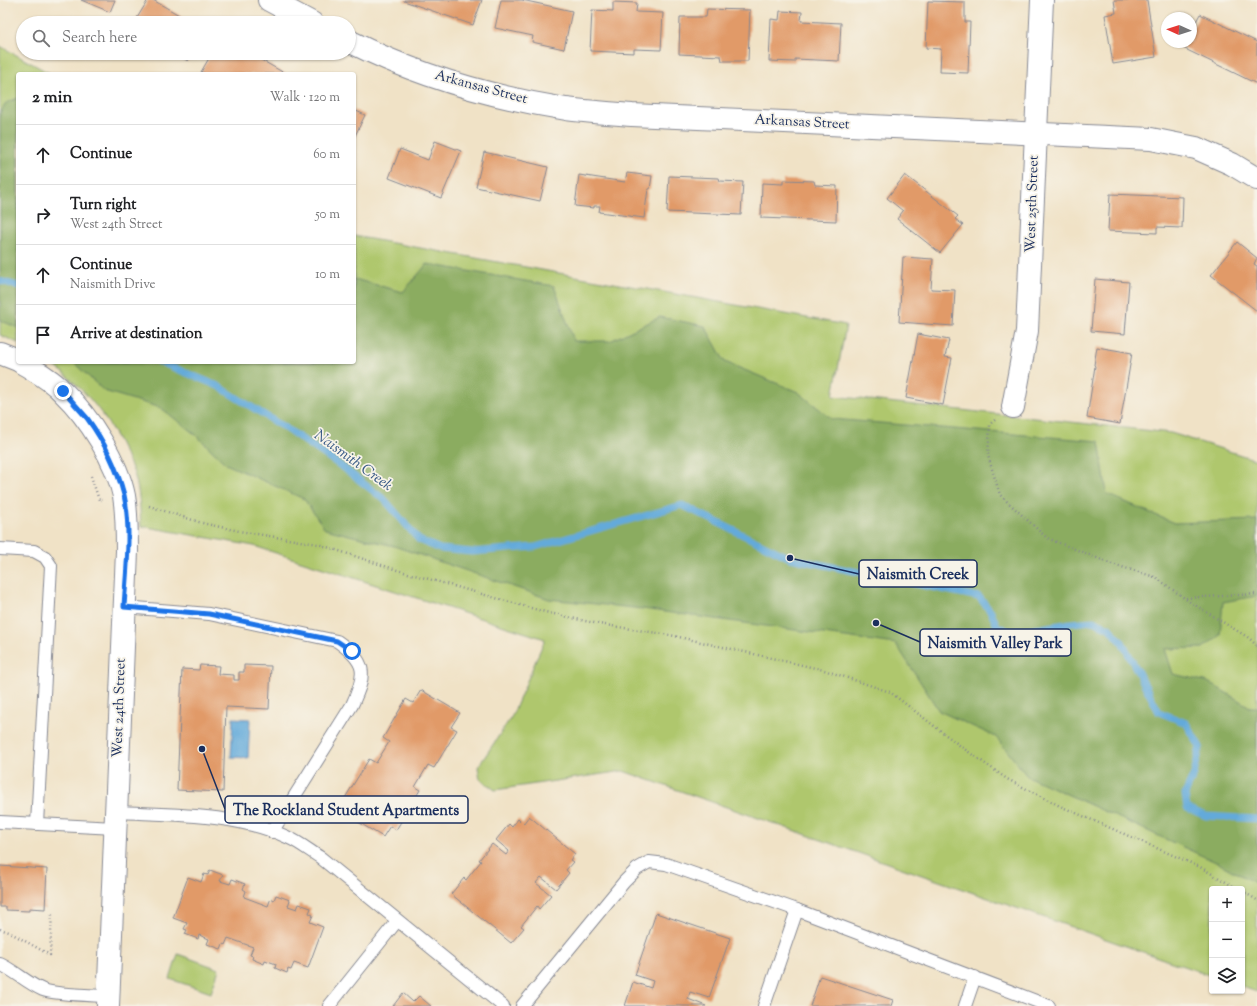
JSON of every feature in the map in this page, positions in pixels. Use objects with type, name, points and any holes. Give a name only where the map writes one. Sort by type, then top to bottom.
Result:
[{"type":"street","points":[[269,0],[299,16]]},
{"type":"street","name":"West 25th Street","points":[[1013,407],[1027,331],[1042,0]]},
{"type":"street","name":"Arkansas Street","points":[[356,44],[403,66],[467,87],[566,109],[632,115],[1151,139],[1196,148],[1232,164],[1257,179]]},
{"type":"street","points":[[0,353],[16,359]]},
{"type":"street","name":"West 24th Street","points":[[24,364],[42,374],[63,391],[87,419],[104,446],[117,473],[124,496],[127,520],[108,1001]]},
{"type":"lane","points":[[0,549],[34,551],[44,557],[51,566],[37,824]]},
{"type":"lane","points":[[124,607],[209,614],[337,641],[352,651],[361,666],[360,687],[352,705],[272,832]]},
{"type":"lane","points":[[0,822],[37,824],[197,816],[249,823],[288,837],[321,858],[503,1006]]},
{"type":"lane","points":[[522,1006],[624,882],[637,869],[649,862],[666,864],[797,910],[1050,1006]]},
{"type":"lane","points":[[764,1006],[797,910]]},
{"type":"lane","points":[[329,1006],[398,921]]},
{"type":"lane","points":[[0,964],[26,981],[45,990],[108,1001]]},
{"type":"lane","points":[[965,1006],[975,977]]},
{"type":"path","points":[[1013,407],[990,424],[988,456],[1000,495],[1047,538],[1112,564],[1155,577],[1184,598],[1249,638],[1257,646]]},
{"type":"path","points":[[89,472],[99,500]]},
{"type":"path","points":[[149,506],[202,523],[239,531],[318,544],[397,570],[545,612],[600,624],[670,635],[824,670],[890,692],[963,748],[1007,779],[1060,806],[1200,867],[1233,886]]},
{"type":"path","points":[[1184,598],[1257,594]]},
{"type":"path","points":[[1245,893],[1257,900]]},
{"type":"path","points":[[0,929],[9,932],[50,955],[52,912]]},
{"type":"green space","points":[[0,46],[16,55],[16,60],[26,60],[47,72],[16,72],[16,342],[0,335]]},
{"type":"green space","points":[[16,99],[16,327],[0,320],[0,113],[6,103]]},
{"type":"green space","points":[[356,236],[846,325],[833,396],[1171,433],[1257,460],[1257,992],[1245,988],[1245,886],[1209,886],[1209,975],[623,771],[495,790],[480,779],[478,767],[512,716],[545,639],[254,546],[141,526],[139,498],[131,465],[116,436],[101,412],[73,381],[52,364],[356,364]]},
{"type":"green space","points":[[427,264],[554,286],[574,341],[610,341],[660,317],[705,326],[725,362],[798,392],[832,419],[1099,441],[1107,494],[1174,523],[1257,520],[1257,596],[1223,602],[1220,635],[1203,648],[1165,649],[1173,674],[1208,682],[1250,707],[1257,707],[1257,884],[1218,863],[1027,776],[996,737],[939,711],[896,644],[643,609],[549,599],[394,546],[325,529],[304,499],[226,464],[196,435],[161,408],[104,391],[75,364],[356,364],[356,280],[403,292]]},
{"type":"green space","points":[[178,954],[219,969],[211,993],[170,979]]},
{"type":"water","points":[[233,718],[250,719],[248,758],[231,757]]},
{"type":"building","points":[[81,0],[115,0],[110,12]]},
{"type":"building","points":[[148,0],[153,0],[181,16],[138,16]]},
{"type":"building","points":[[404,0],[482,0],[473,25]]},
{"type":"building","points":[[501,0],[522,0],[572,11],[564,49],[532,42],[533,36],[495,28]]},
{"type":"building","points":[[1114,0],[1147,0],[1156,57],[1113,64],[1105,15],[1116,13]]},
{"type":"building","points":[[928,1],[965,2],[965,22],[970,22],[968,73],[940,72],[941,49],[926,48]]},
{"type":"building","points":[[613,2],[637,3],[636,12],[663,13],[661,50],[634,49],[634,53],[590,51],[592,10],[613,11]]},
{"type":"building","points":[[707,9],[750,10],[748,61],[722,61],[721,56],[679,54],[680,17],[706,17]]},
{"type":"building","points":[[780,11],[802,12],[801,21],[841,23],[839,61],[795,59],[795,62],[769,61],[771,19],[779,20]]},
{"type":"building","points":[[1200,14],[1257,42],[1257,84],[1183,48],[1197,48],[1197,20]]},
{"type":"building","points":[[208,60],[261,60],[282,72],[201,72]]},
{"type":"building","points":[[356,111],[365,115],[356,134]]},
{"type":"building","points":[[435,141],[461,151],[441,198],[389,178],[400,149],[428,160]]},
{"type":"building","points":[[484,152],[548,167],[540,201],[476,187]]},
{"type":"building","points":[[627,173],[652,176],[650,189],[648,189],[644,218],[599,212],[600,206],[594,206],[594,208],[575,206],[579,175],[625,182]]},
{"type":"building","points":[[905,175],[958,216],[955,219],[963,225],[940,253],[897,219],[903,211],[887,198]]},
{"type":"building","points":[[669,176],[719,178],[720,181],[743,182],[741,215],[667,212]]},
{"type":"building","points":[[783,180],[814,181],[815,185],[837,186],[836,221],[761,218],[762,183],[783,184]]},
{"type":"building","points":[[1110,194],[1183,197],[1182,228],[1157,227],[1157,233],[1108,231]]},
{"type":"building","points":[[1237,242],[1257,258],[1254,264],[1257,266],[1257,311],[1211,275]]},
{"type":"building","points":[[903,257],[933,259],[931,289],[955,290],[953,326],[899,322]]},
{"type":"building","points":[[1095,279],[1129,282],[1125,334],[1091,331]]},
{"type":"building","points":[[918,334],[949,340],[945,357],[952,358],[943,405],[906,398]]},
{"type":"building","points":[[1097,347],[1132,353],[1120,424],[1087,418]]},
{"type":"building","points":[[200,665],[219,666],[218,674],[234,675],[234,680],[239,680],[239,672],[244,672],[244,665],[271,666],[269,709],[226,707],[223,792],[177,790],[182,669],[199,670]]},
{"type":"building","points":[[421,690],[460,713],[451,727],[457,730],[434,768],[428,765],[415,787],[420,790],[396,830],[390,826],[383,837],[345,814],[352,803],[345,798],[369,759],[376,763],[389,742],[383,738],[406,699],[413,703]]},
{"type":"building","points":[[529,816],[575,854],[570,860],[573,862],[566,870],[569,873],[556,889],[541,877],[536,883],[551,895],[539,909],[537,906],[521,926],[524,928],[511,943],[451,894],[464,878],[466,880],[492,844],[506,855],[509,851],[496,840],[509,824],[512,827],[518,819],[523,824]]},
{"type":"building","points":[[0,866],[47,869],[45,909],[29,908],[29,911],[6,910],[6,907],[0,907]]},
{"type":"building","points":[[210,870],[223,875],[220,881],[230,884],[232,879],[245,884],[243,889],[246,891],[244,897],[268,906],[271,898],[274,900],[276,895],[290,900],[288,906],[297,909],[299,904],[311,908],[309,913],[313,915],[310,922],[323,927],[308,968],[294,963],[291,970],[288,969],[287,973],[275,968],[276,964],[265,960],[264,964],[252,959],[253,956],[250,955],[253,947],[228,938],[225,945],[223,944],[221,949],[207,944],[209,939],[199,935],[198,939],[185,934],[187,930],[184,929],[187,923],[173,918],[188,877],[201,882],[204,874],[208,875]]},
{"type":"building","points":[[656,913],[730,938],[709,998],[690,992],[688,999],[706,1006],[625,1006],[633,982],[651,988],[653,981],[635,975]]},
{"type":"building","points":[[820,976],[893,1000],[891,1006],[810,1006]]},
{"type":"building","points":[[403,993],[413,1002],[419,996],[431,1006],[393,1006]]},
{"type":"waterway","name":"Naismith Creek","points":[[0,281],[16,285]]},
{"type":"waterway","name":"Naismith Creek","points":[[165,364],[218,386],[290,431],[341,466],[385,500],[419,540],[440,549],[472,552],[535,547],[682,505],[790,558],[979,597],[991,612],[997,626],[1012,633],[1071,623],[1093,621],[1109,628],[1122,642],[1159,712],[1186,723],[1200,747],[1194,774],[1185,794],[1187,808],[1206,816],[1257,819]]},
{"type":"place","name":"Naismith Creek","points":[[790,558]]},
{"type":"place","name":"Naismith Valley Park","points":[[876,623]]},
{"type":"place","name":"The Rockland Student Apartments","points":[[202,749]]},
{"type":"route","points":[[63,391],[87,419],[104,446],[117,473],[124,496],[127,520],[127,551],[124,607],[209,614],[337,641],[352,651]]}]
